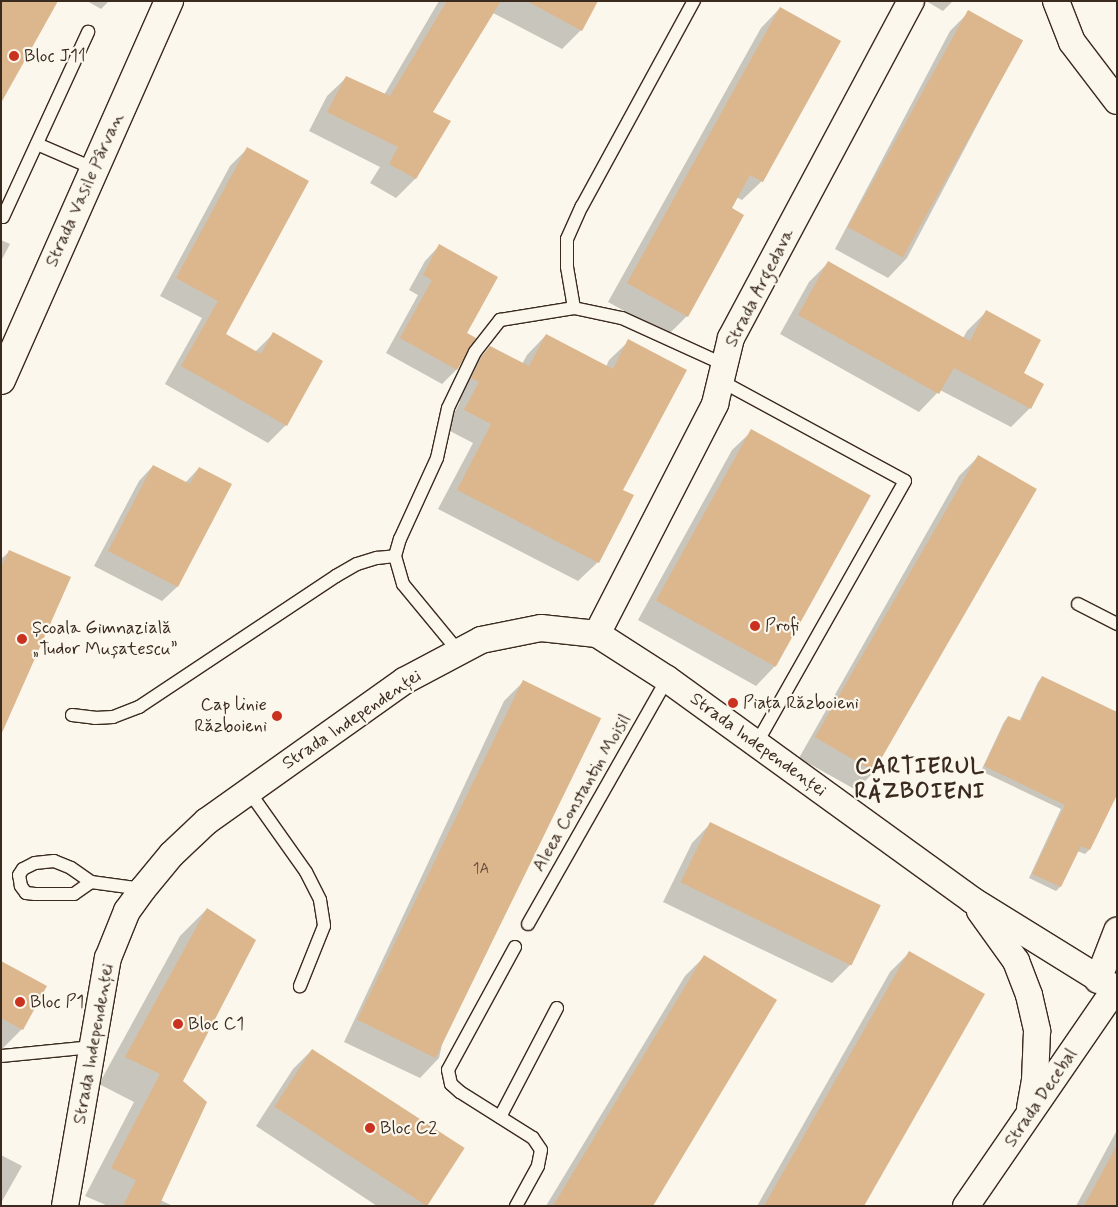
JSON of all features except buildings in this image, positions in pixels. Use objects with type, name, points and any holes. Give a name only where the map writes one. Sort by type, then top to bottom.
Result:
[{"type":"main road","name":"Strada Vasile Pârvan","points":[[1,380],[169,1]]},
{"type":"street","name":"Strada Argedava","points":[[597,634],[715,404],[731,338],[911,1]]},
{"type":"street","points":[[1056,1],[1072,42],[1117,101]]},
{"type":"street","name":"Strada Independenței","points":[[65,1206],[108,958],[127,911],[143,889],[172,854],[207,821],[248,790],[404,681],[481,640],[541,628],[597,634],[667,679],[972,900],[1110,986]]},
{"type":"street","points":[[972,900],[1016,961],[1029,995],[1037,1031],[1035,1080],[1028,1119]]},
{"type":"street","name":"Strada Decebal","points":[[966,1206],[1028,1119],[1110,986],[1117,932]]},
{"type":"lane","points":[[574,308],[568,267],[568,239],[582,206],[694,1]]},
{"type":"lane","points":[[3,216],[88,32]]},
{"type":"lane","points":[[37,144],[95,169]]},
{"type":"lane","points":[[459,652],[403,584],[395,556],[400,539],[437,458],[448,408],[475,352],[500,320],[574,308],[622,318],[723,373],[905,481],[756,744]]},
{"type":"lane","points":[[72,715],[95,718],[113,717],[139,707],[336,576],[357,564],[377,558],[395,556]]},
{"type":"lane","points":[[1078,604],[1117,624]]},
{"type":"lane","name":"Aleea Constantin Moisil","points":[[528,924],[667,679]]},
{"type":"lane","points":[[248,790],[306,872],[320,900],[324,926],[300,986]]},
{"type":"lane","points":[[91,882],[74,894],[35,894],[26,893],[21,886],[19,875],[23,869],[35,863],[54,861],[71,868],[91,882],[143,889]]},
{"type":"lane","points":[[515,947],[448,1070],[451,1084],[533,1138],[541,1150],[538,1166],[516,1206]]},
{"type":"lane","points":[[500,1117],[557,1008]]},
{"type":"lane","points":[[1,1056],[92,1047]]},
{"type":"place","name":"Bloc J11","points":[[14,56]]},
{"type":"place","name":"Profi","points":[[755,626]]},
{"type":"place","name":"Școala Gimnazială „Tudor Mușatescu”","points":[[22,639]]},
{"type":"place","name":"Piața Războieni","points":[[733,703]]},
{"type":"place","name":"Cap linie Războieni","points":[[277,716]]},
{"type":"place","name":"Bloc P1","points":[[20,1002]]},
{"type":"place","name":"Bloc C1","points":[[178,1024]]},
{"type":"place","name":"Bloc C2","points":[[370,1128]]},
{"type":"district","name":"CARTIERUL RĂZBOIENI","points":[[920,780]]}]
